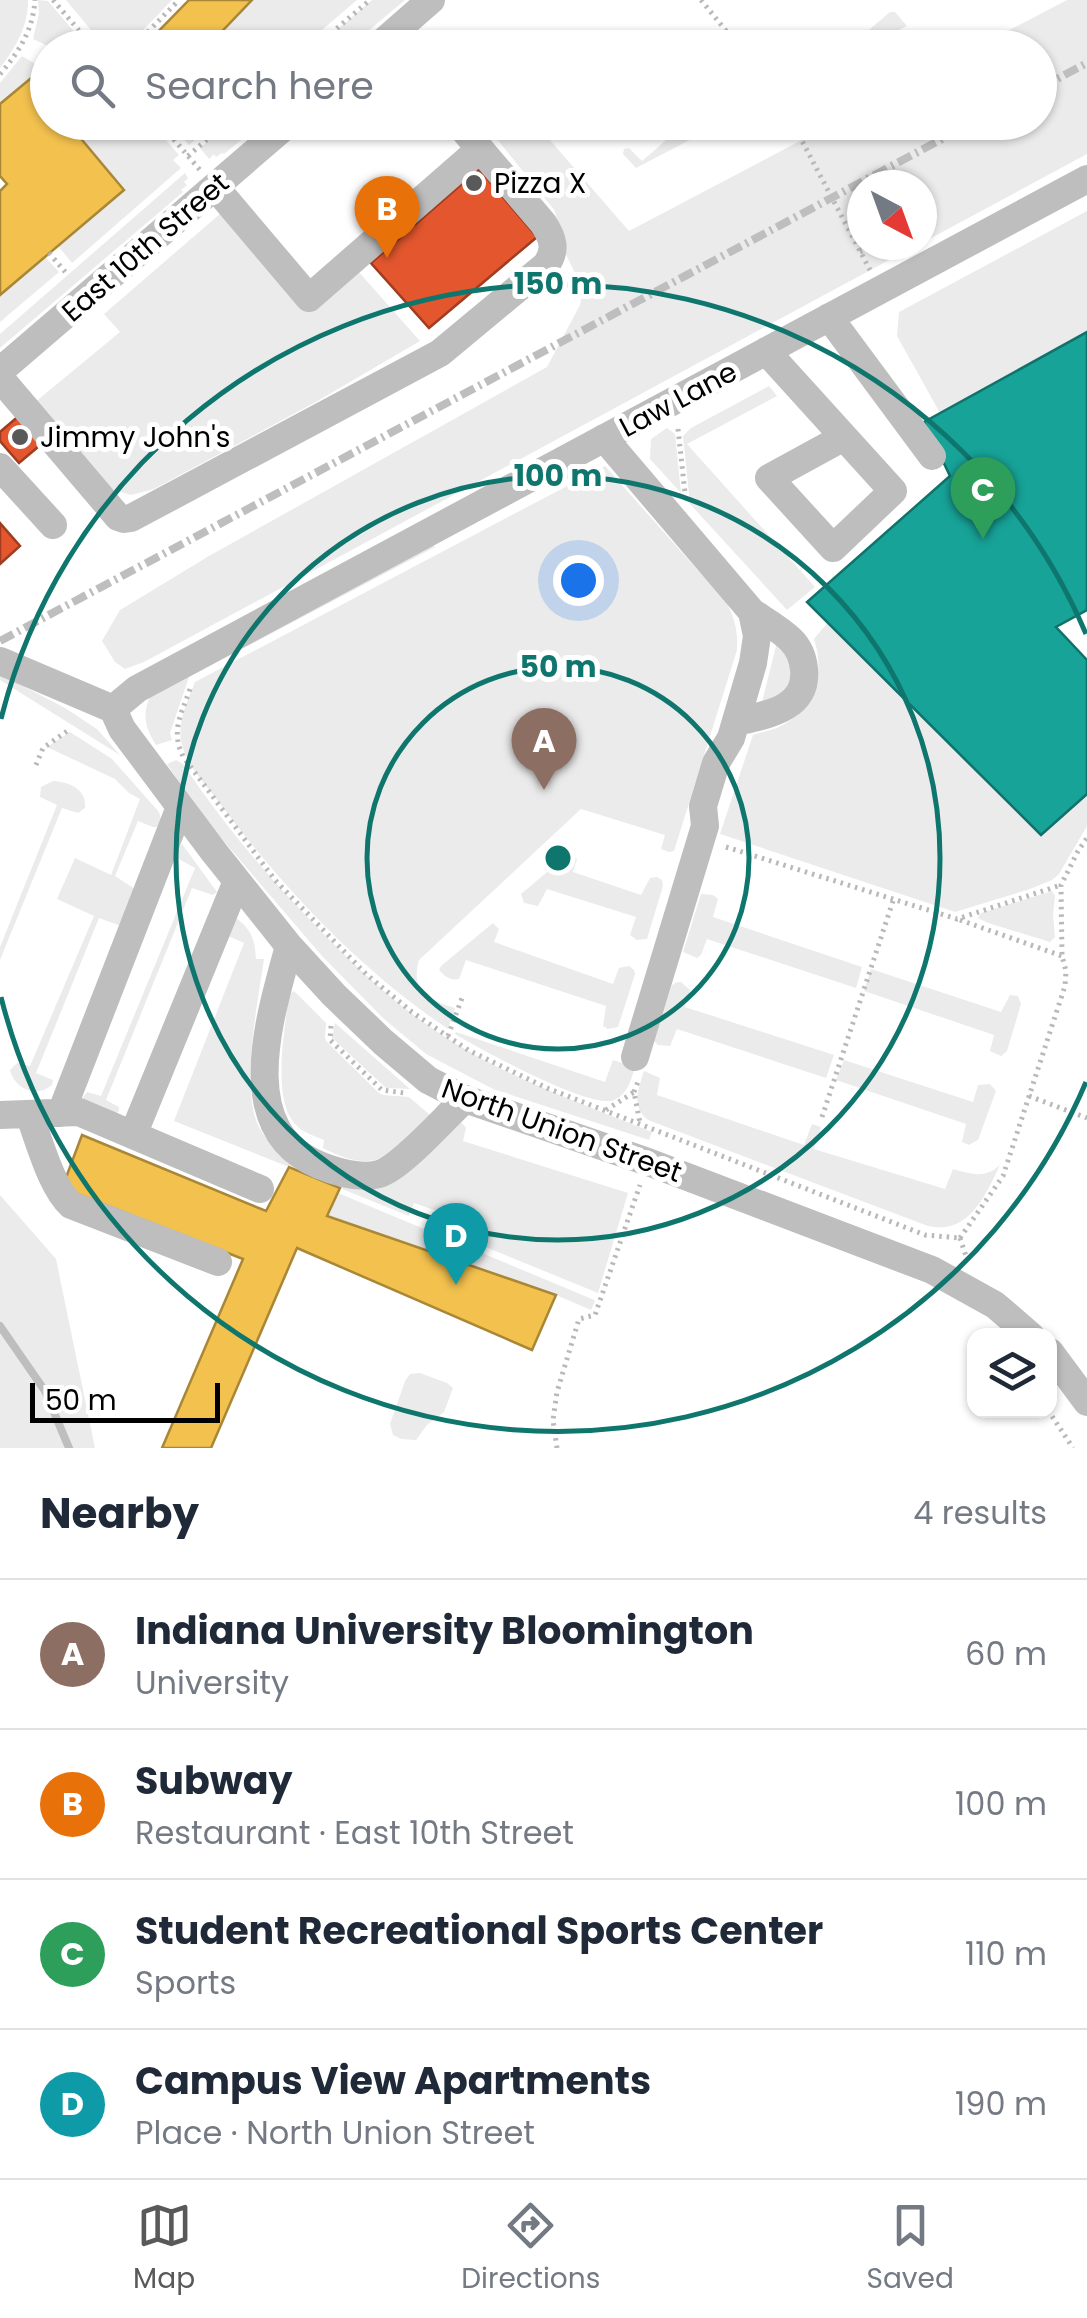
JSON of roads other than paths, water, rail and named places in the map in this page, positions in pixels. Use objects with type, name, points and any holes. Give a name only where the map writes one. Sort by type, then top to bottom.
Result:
[{"type":"street","points":[[400,30],[431,0]]},
{"type":"street","name":"East 10th Street","points":[[0,375],[269,140]]},
{"type":"street","points":[[0,375],[118,517],[131,518],[440,354],[546,265],[554,246],[550,232],[472,140]]},
{"type":"street","points":[[215,187],[309,298],[480,150]]},
{"type":"street","name":"Law Lane","points":[[113,708],[137,689],[1087,179]]},
{"type":"street","points":[[829,317],[932,456]]},
{"type":"street","points":[[766,352],[844,438]]},
{"type":"street","points":[[604,438],[752,612],[792,641],[803,658],[806,679],[797,699],[778,712],[733,730]]},
{"type":"street","points":[[0,467],[53,525]]},
{"type":"street","points":[[638,1066],[709,834],[703,806],[716,763],[733,730],[753,663],[757,636],[752,612]]},
{"type":"street","points":[[0,661],[113,708]]},
{"type":"street","name":"North Union Street","points":[[113,708],[122,729],[289,946],[334,995],[428,1080],[465,1099],[648,1162],[932,1270],[995,1305],[1022,1328]]},
{"type":"street","points":[[60,1113],[180,807]]},
{"type":"street","points":[[133,1135],[236,880]]},
{"type":"street","points":[[289,946],[268,1026],[265,1079],[268,1112],[288,1146],[332,1170],[380,1174],[399,1162],[465,1099]]},
{"type":"street","points":[[0,1115],[79,1112],[260,1189]]},
{"type":"street","points":[[28,1114],[58,1188],[71,1205],[218,1262]]},
{"type":"street","points":[[1057,1361],[1087,1402]]},
{"type":"waterway","points":[[0,1326],[45,1391],[69,1448]]},
{"type":"railway","points":[[1057,79],[1087,63]]},
{"type":"railway","points":[[0,641],[940,140]]},
{"type":"place","name":"Pizza X","points":[[474,183]]},
{"type":"place","name":"Subway","points":[[387,258]]},
{"type":"place","name":"Jimmy John's","points":[[20,437]]},
{"type":"place","name":"Student Recreational Sports Center","points":[[983,539]]},
{"type":"place","name":"Indiana University Bloomington","points":[[544,790]]},
{"type":"place","name":"Campus View Apartments","points":[[456,1285]]}]
